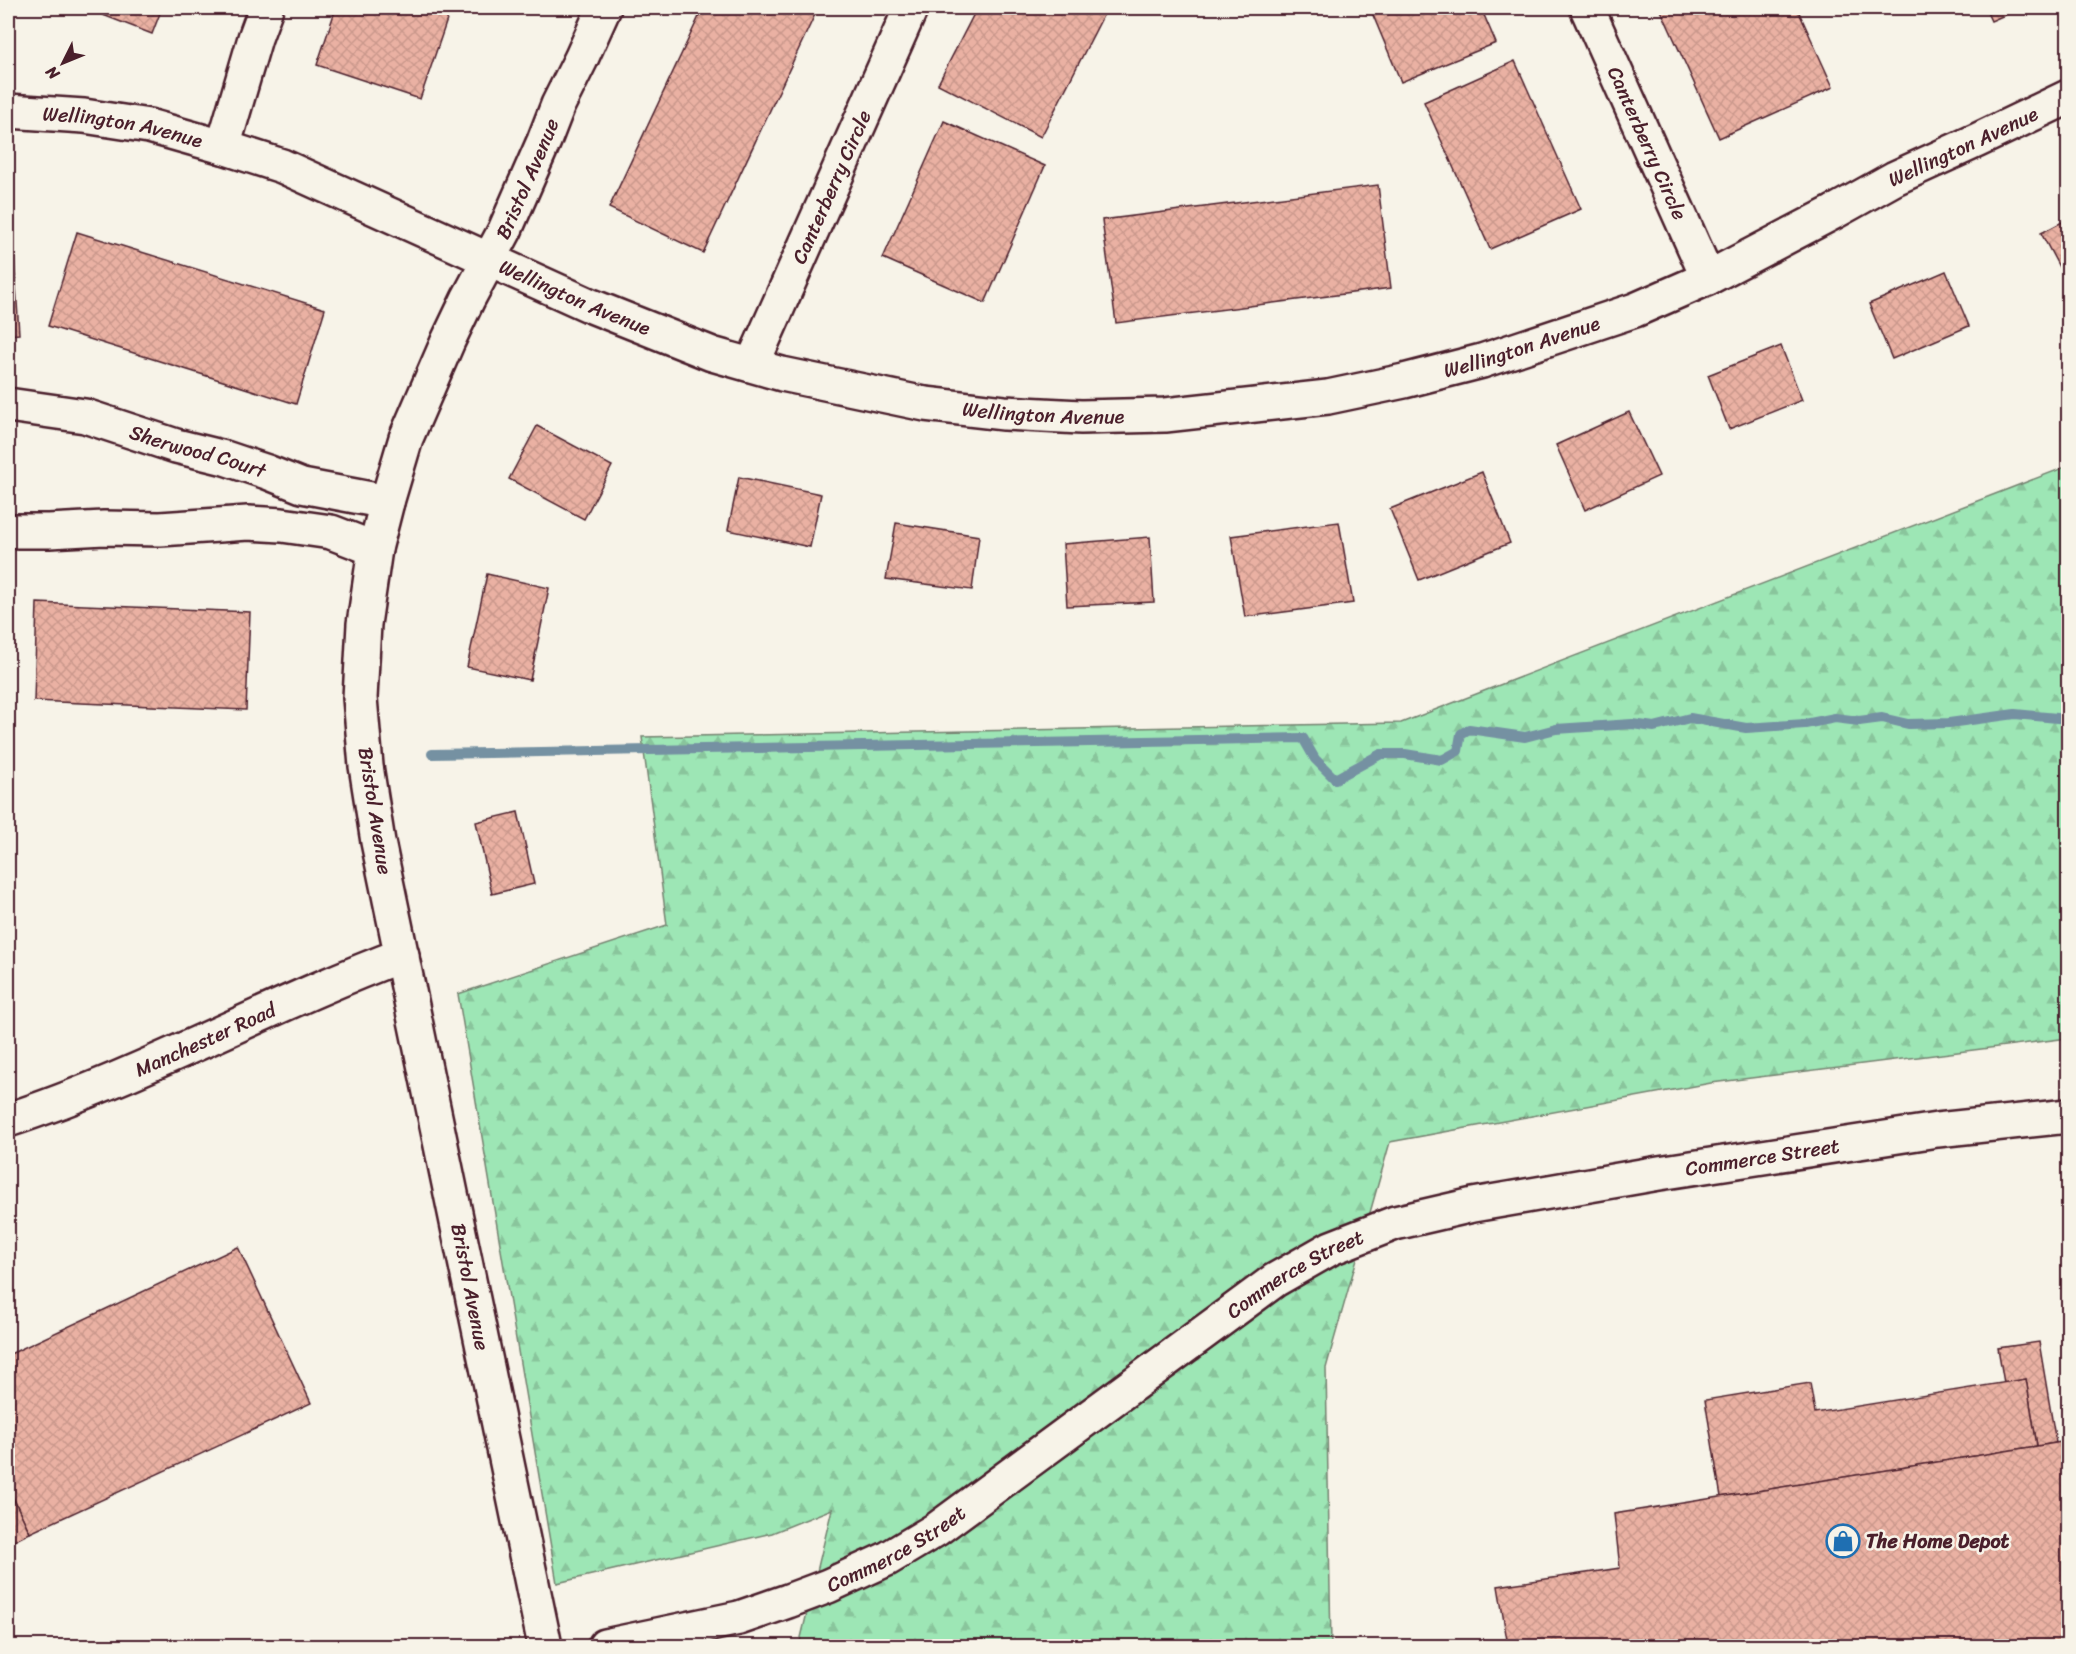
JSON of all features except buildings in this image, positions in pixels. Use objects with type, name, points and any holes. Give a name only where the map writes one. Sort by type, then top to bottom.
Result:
[{"type":"street","points":[[224,147],[255,38],[266,8]]},
{"type":"street","name":"Bristol Avenue","points":[[545,1647],[378,842],[367,777],[360,698],[364,624],[375,549],[406,438],[448,341],[505,230],[558,105],[604,8]]},
{"type":"street","name":"Canterberry Circle","points":[[752,365],[911,8]]},
{"type":"street","name":"Canterberry Circle","points":[[1587,8],[1708,278]]},
{"type":"street","name":"Wellington Avenue","points":[[8,111],[84,116],[149,126],[282,166],[488,260],[650,330],[712,354],[853,390],[925,404],[1004,413],[1081,417],[1165,415],[1328,397],[1482,361],[1635,310],[1708,278],[1815,223],[1895,177],[2068,97]]},
{"type":"street","name":"Sherwood Court","points":[[8,405],[85,416],[176,446],[267,472],[302,486],[387,502]]},
{"type":"street","points":[[8,531],[160,529],[248,523],[330,532],[375,549]]},
{"type":"street","name":"Manchester Road","points":[[8,1120],[95,1088],[340,978],[402,955]]},
{"type":"street","name":"Commerce Street","points":[[604,1647],[739,1618],[828,1586],[887,1559],[937,1529],[1275,1280],[1331,1248],[1395,1223],[1473,1205],[1659,1173],[1937,1130],[2068,1116]]},
{"type":"green space","points":[[2068,466],[2068,1038],[1711,1083],[1390,1142],[1326,1368],[1331,1646],[799,1646],[832,1509],[772,1533],[557,1583],[458,994],[667,925],[642,737],[1401,723]]},
{"type":"waterway","points":[[432,754],[1303,738],[1315,759],[1335,779],[1381,754],[1405,754],[1442,760],[1458,751],[1461,734],[1469,729],[1525,737],[1556,729],[1632,724],[1654,727],[1690,718],[1746,728],[1805,724],[1835,718],[1859,721],[1882,718],[1908,724],[1949,723],[2015,714],[2068,719]]},
{"type":"place","name":"The Home Depot","points":[[1843,1541]]}]
